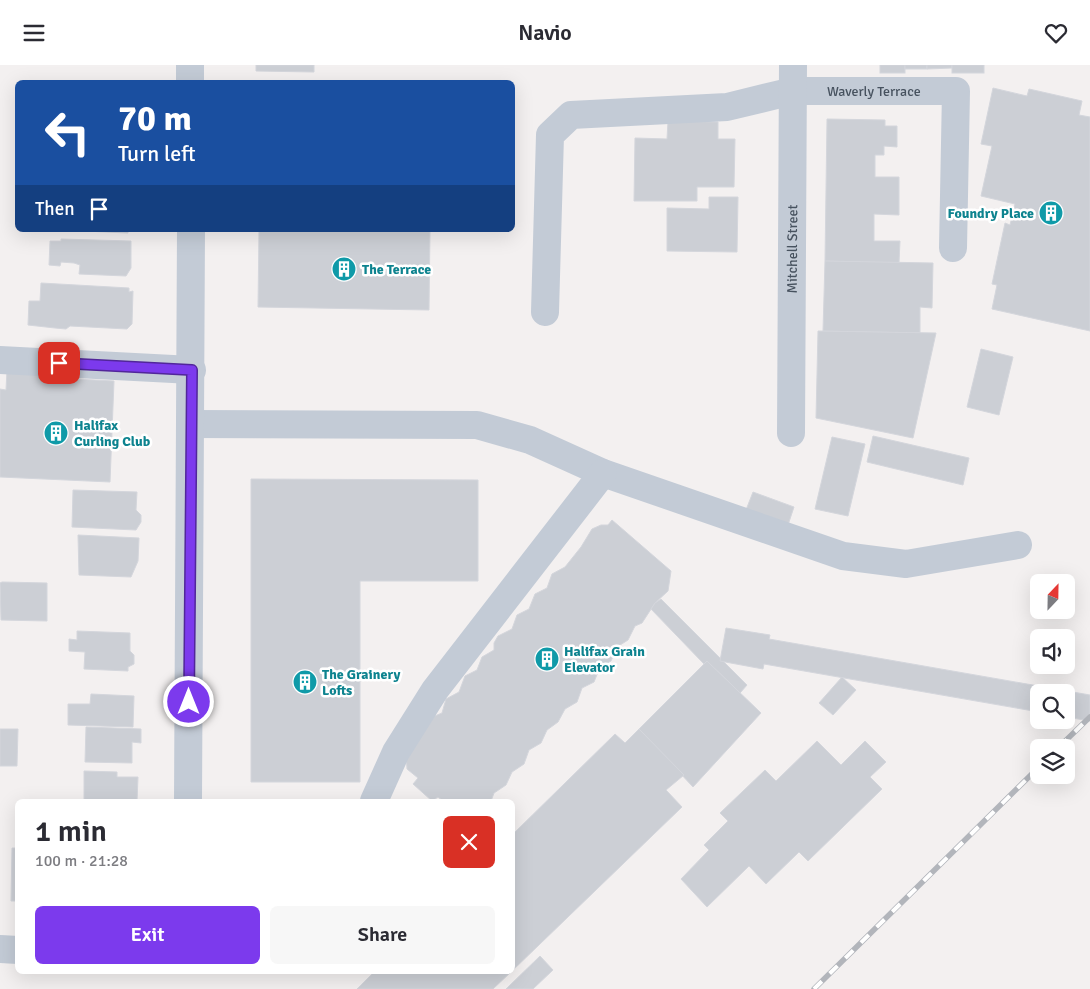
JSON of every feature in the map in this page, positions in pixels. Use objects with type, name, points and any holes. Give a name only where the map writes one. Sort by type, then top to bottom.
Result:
[{"type":"street","points":[[190,65],[190,80]]},
{"type":"street","name":"Waverly Terrace","points":[[545,311],[550,135],[572,115],[727,107],[793,78],[956,91],[953,248]]},
{"type":"street","name":"Mitchell Street","points":[[791,433],[793,78]]},
{"type":"street","points":[[188,799],[192,424],[191,232]]},
{"type":"street","points":[[0,360],[192,370]]},
{"type":"street","points":[[192,424],[477,425],[530,440],[602,473],[843,555],[906,563],[1018,545]]},
{"type":"street","points":[[375,799],[396,753],[435,690],[602,473]]},
{"type":"street","points":[[0,949],[15,950]]},
{"type":"building","points":[[256,65],[314,65],[314,72],[256,71]]},
{"type":"building","points":[[880,65],[905,65],[905,73],[880,73]]},
{"type":"building","points":[[905,65],[927,65],[927,69],[905,69]]},
{"type":"building","points":[[927,65],[952,65],[952,68],[927,69]]},
{"type":"building","points":[[952,65],[984,65],[984,73],[952,73]]},
{"type":"building","name":"Foundry Place","points":[[993,88],[1027,96],[1029,89],[1082,101],[1079,115],[1090,117],[1090,331],[992,309],[997,285],[992,284],[1005,223],[1010,225],[1015,204],[981,196],[992,146],[981,144]]},
{"type":"building","points":[[827,119],[885,120],[885,126],[897,126],[897,147],[884,146],[884,155],[875,155],[875,177],[899,177],[899,215],[874,214],[874,241],[900,241],[899,263],[825,261]]},
{"type":"building","points":[[668,121],[718,122],[718,139],[735,139],[734,187],[697,187],[697,201],[634,201],[635,138],[667,139]]},
{"type":"building","points":[[709,197],[738,197],[737,252],[667,251],[667,208],[709,209]]},
{"type":"building","name":"The Terrace","points":[[259,232],[430,232],[429,310],[258,307]]},
{"type":"building","points":[[61,239],[131,241],[131,268],[126,276],[79,274],[80,265],[74,263],[61,262],[60,266],[49,265],[50,241],[61,241]]},
{"type":"building","points":[[825,261],[933,263],[932,308],[920,307],[920,333],[823,331]]},
{"type":"building","points":[[41,283],[129,288],[129,292],[133,291],[132,324],[127,329],[70,326],[66,329],[28,325],[29,301],[40,301]]},
{"type":"building","points":[[818,331],[936,333],[913,438],[816,418]]},
{"type":"building","points":[[981,349],[1013,357],[999,415],[967,407]]},
{"type":"building","name":"Halifax Curling Club","points":[[56,368],[56,378],[114,381],[110,482],[0,477],[0,389],[6,390],[7,370]]},
{"type":"building","points":[[873,436],[969,458],[963,485],[867,462]]},
{"type":"building","points":[[832,437],[865,444],[848,516],[815,509]]},
{"type":"building","name":"The Grainery Lofts","points":[[251,479],[478,480],[478,581],[360,581],[360,782],[251,782]]},
{"type":"building","points":[[73,490],[137,492],[136,510],[141,515],[141,522],[136,530],[72,527]]},
{"type":"building","points":[[753,492],[794,507],[786,531],[744,515]]},
{"type":"building","name":"Halifax Grain Elevator","points":[[612,520],[671,571],[668,591],[655,603],[642,623],[635,626],[628,640],[617,647],[611,661],[600,667],[594,682],[582,688],[577,702],[565,709],[558,722],[547,730],[541,743],[529,750],[524,764],[512,772],[506,785],[494,793],[492,799],[440,799],[438,797],[430,799],[413,784],[418,778],[407,769],[406,754],[430,718],[442,713],[446,699],[459,692],[465,676],[477,670],[482,657],[494,650],[494,643],[498,636],[512,629],[517,615],[529,609],[535,594],[547,588],[552,574],[565,567],[592,529],[601,525],[608,525]]},
{"type":"building","points":[[78,535],[139,538],[138,561],[131,577],[79,575]]},
{"type":"building","points":[[0,583],[47,583],[47,621],[1,620]]},
{"type":"building","points":[[661,599],[747,685],[740,693],[707,661],[704,664],[651,609]]},
{"type":"building","points":[[726,628],[770,635],[769,639],[1030,685],[1030,710],[764,664],[763,669],[720,661]]},
{"type":"building","points":[[77,631],[130,633],[130,651],[134,655],[134,664],[128,667],[128,671],[84,669],[85,652],[69,651],[69,639],[77,640]]},
{"type":"building","points":[[707,661],[761,713],[693,787],[639,729]]},
{"type":"building","points":[[842,677],[856,690],[833,715],[819,703]]},
{"type":"building","points":[[1075,692],[1090,695],[1090,721],[1075,718]]},
{"type":"building","points":[[91,694],[134,696],[133,727],[68,725],[68,704],[90,704]]},
{"type":"building","points":[[86,727],[141,729],[141,743],[132,742],[132,763],[85,762]]},
{"type":"building","points":[[0,729],[18,729],[17,766],[0,766]]},
{"type":"building","points":[[639,729],[684,775],[666,790],[682,807],[515,968],[515,832],[615,734],[625,743]]},
{"type":"building","points":[[817,741],[841,765],[865,741],[886,762],[870,777],[882,789],[808,861],[799,852],[766,884],[749,866],[707,907],[681,879],[709,850],[704,845],[728,821],[720,813],[765,770],[776,781]]},
{"type":"building","points":[[84,771],[117,772],[117,777],[138,777],[137,799],[84,799]]},
{"type":"building","points":[[12,848],[15,848],[15,901],[11,901]]},
{"type":"building","points":[[540,956],[553,970],[533,989],[506,989]]},
{"type":"building","points":[[372,974],[509,974],[493,989],[357,989]]},
{"type":"railway","points":[[1067,739],[1090,717]]},
{"type":"railway","points":[[814,989],[1030,776]]},
{"type":"place","name":"Foundry Place","points":[[1051,213]]},
{"type":"place","name":"The Terrace","points":[[344,269]]},
{"type":"place","name":"Halifax Curling Club","points":[[56,433]]},
{"type":"place","name":"Halifax Grain Elevator","points":[[547,659]]},
{"type":"place","name":"The Grainery Lofts","points":[[305,682]]},
{"type":"route","points":[[59,363],[192,370],[189,702]]}]
